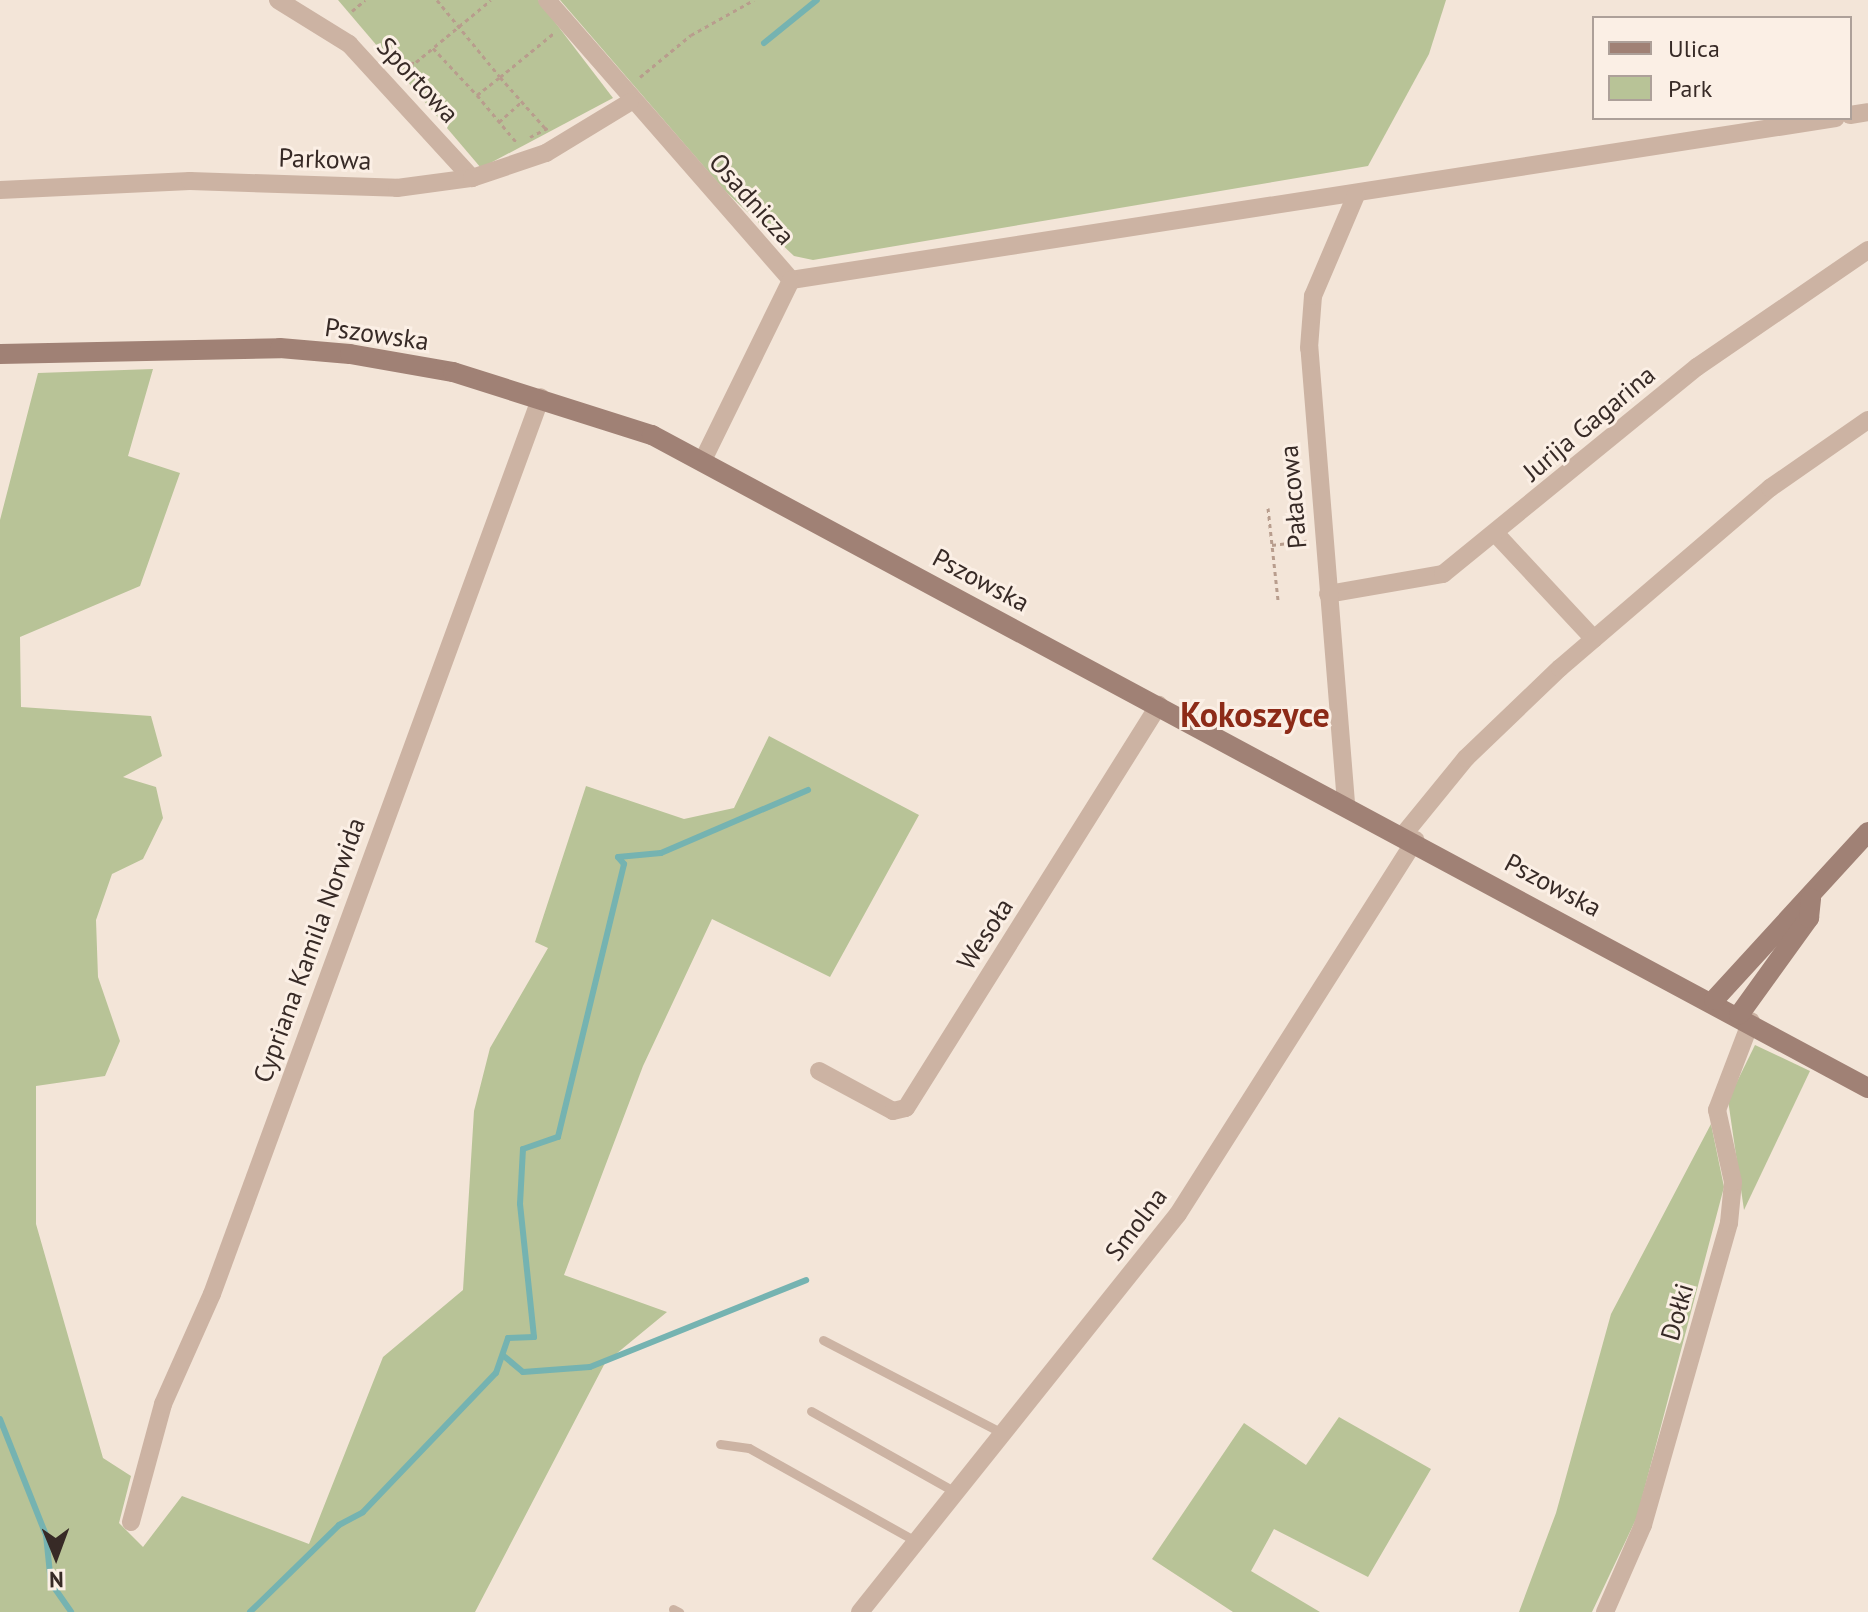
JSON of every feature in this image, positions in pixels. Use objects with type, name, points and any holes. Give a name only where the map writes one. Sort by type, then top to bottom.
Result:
[{"type":"main road","name":"Pszowska","points":[[0,354],[280,348],[453,372],[541,397],[703,460],[1714,1000],[1868,1088]]},
{"type":"main road","points":[[1714,1000],[1792,909],[1811,898],[1868,832]]},
{"type":"main road","points":[[1745,1018],[1809,918],[1811,898]]},
{"type":"street","name":"Sportowa","points":[[278,0],[349,44],[472,178]]},
{"type":"street","name":"Osadnicza","points":[[547,0],[628,99],[791,280],[703,460]]},
{"type":"street","name":"Parkowa","points":[[0,190],[190,181],[397,188],[472,178],[546,153],[628,99]]},
{"type":"street","points":[[791,280],[1356,195],[1824,120]]},
{"type":"street","name":"Pałacowa","points":[[1346,803],[1309,348],[1313,296],[1356,195]]},
{"type":"street","name":"Jurija Gagarina","points":[[1328,594],[1416,584],[1497,535],[1697,367],[1868,250]]},
{"type":"street","name":"Cypriana Kamila Norwida","points":[[131,1522],[163,1404],[212,1294],[541,397]]},
{"type":"street","name":"Smolna","points":[[860,1612],[1178,1214],[1409,837],[1466,758],[1594,639],[1770,488],[1868,420]]},
{"type":"street","points":[[1497,535],[1594,639]]},
{"type":"street","name":"Wesoła","points":[[819,1071],[893,1111],[906,1108],[1159,705]]},
{"type":"street","name":"Dołki","points":[[1605,1612],[1643,1525],[1729,1223],[1733,1182],[1717,1110],[1745,1018]]},
{"type":"lane","points":[[823,1340],[1004,1434]]},
{"type":"lane","points":[[811,1411],[957,1493]]},
{"type":"lane","points":[[720,1444],[749,1448],[917,1542]]},
{"type":"path","points":[[352,11],[365,0]]},
{"type":"path","points":[[437,0],[546,129]]},
{"type":"path","points":[[380,78],[433,48],[491,0]]},
{"type":"path","points":[[628,99],[655,61],[754,0]]},
{"type":"path","points":[[477,95],[558,30]]},
{"type":"path","points":[[433,48],[517,144]]},
{"type":"path","points":[[499,122],[522,101]]},
{"type":"path","points":[[1268,508],[1278,600]]},
{"type":"path","points":[[1272,545],[1323,539]]},
{"type":"green space","points":[[338,0],[538,0],[613,98],[481,168]]},
{"type":"green space","points":[[560,0],[1446,0],[1429,54],[1368,166],[813,260],[794,256],[725,191]]},
{"type":"green space","points":[[153,369],[128,456],[180,473],[140,586],[20,637],[21,707],[151,716],[162,756],[123,777],[156,787],[163,818],[143,859],[112,874],[96,920],[98,977],[120,1041],[105,1076],[36,1086],[36,1224],[103,1458],[131,1476],[119,1523],[143,1547],[182,1496],[309,1544],[383,1357],[463,1290],[474,1111],[490,1048],[548,948],[535,942],[586,786],[684,819],[734,808],[769,736],[919,815],[830,977],[712,919],[643,1066],[564,1275],[667,1312],[605,1363],[475,1612],[0,1612],[0,520],[38,373]]},
{"type":"green space","points":[[1755,1045],[1810,1071],[1744,1210],[1728,1100]]},
{"type":"green space","points":[[1711,1124],[1724,1187],[1637,1517],[1592,1612],[1519,1612],[1556,1513],[1611,1314]]},
{"type":"green space","points":[[1339,1417],[1431,1469],[1368,1577],[1274,1529],[1251,1571],[1320,1612],[1233,1612],[1152,1559],[1244,1423],[1306,1465]]},
{"type":"waterway","points":[[764,43],[817,0]]},
{"type":"waterway","points":[[250,1612],[339,1525],[363,1512],[496,1373],[508,1338],[534,1337],[520,1204],[523,1149],[558,1137],[624,864],[618,857],[661,853],[808,790]]},
{"type":"waterway","points":[[505,1357],[523,1372],[590,1367],[806,1280]]},
{"type":"waterway","points":[[0,1419],[46,1535],[51,1583],[71,1612]]},
{"type":"district","name":"Kokoszyce","points":[[1255,715]]}]
